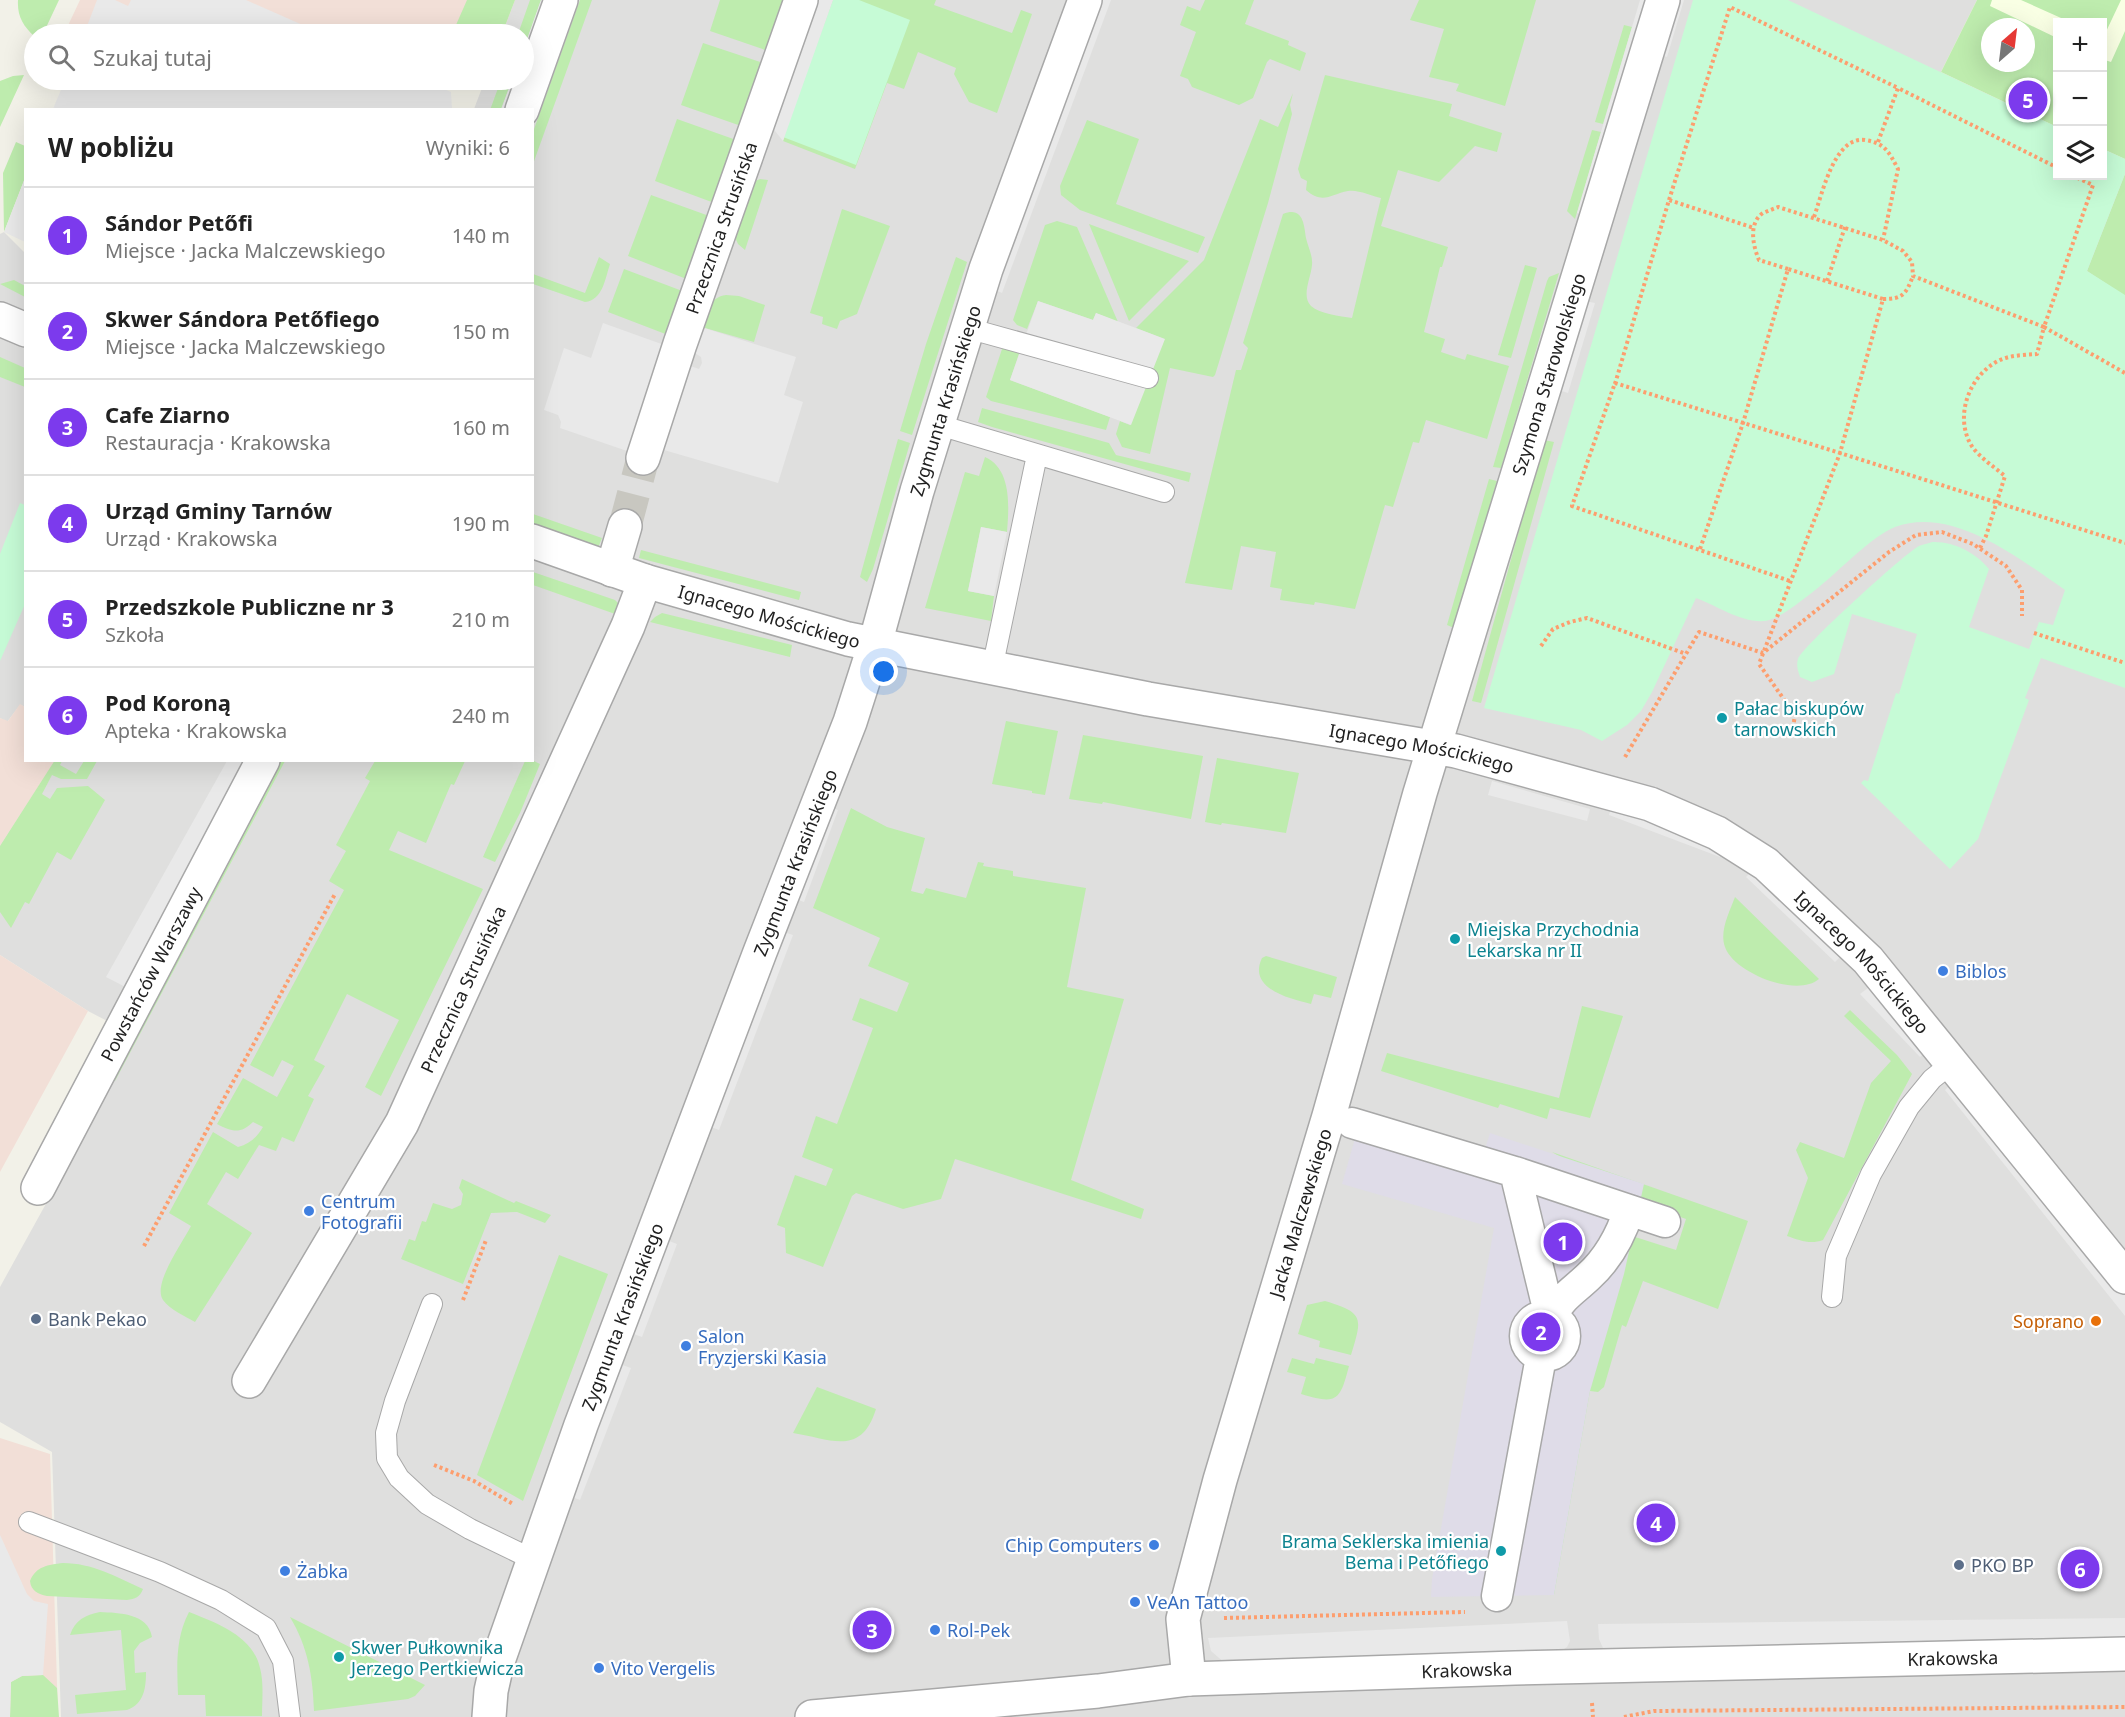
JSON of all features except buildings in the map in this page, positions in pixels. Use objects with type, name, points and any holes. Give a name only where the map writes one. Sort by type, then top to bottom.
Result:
[{"type":"street","points":[[534,76],[561,0]]},
{"type":"street","name":"Przecznica Strusińska","points":[[643,458],[680,344],[801,0]]},
{"type":"street","name":"Zygmunta Krasińskiego","points":[[489,1717],[491,1691],[498,1664],[581,1425],[760,952],[850,722],[875,644],[917,491],[986,269],[1085,0]]},
{"type":"street","name":"Szymona Starowolskiego","points":[[1434,748],[1663,0]]},
{"type":"street","points":[[523,108],[529,90]]},
{"type":"street","points":[[0,319],[24,329]]},
{"type":"street","points":[[612,570],[626,525]]},
{"type":"street","name":"Ignacego Mościckiego","points":[[534,542],[645,581],[848,639],[1148,699],[1456,751],[1650,804],[1717,833],[1766,864],[1868,960],[2125,1277]]},
{"type":"street","name":"Przecznica Strusińska","points":[[249,1381],[402,1123],[628,626],[645,581]]},
{"type":"street","name":"Jacka Malczewskiego","points":[[1189,1679],[1184,1619],[1220,1480],[1329,1116],[1434,748]]},
{"type":"street","name":"Powstańców Warszawy","points":[[38,1188],[261,762]]},
{"type":"street","points":[[1352,1123],[1515,1172],[1665,1222]]},
{"type":"street","points":[[1515,1172],[1550,1317]]},
{"type":"street","points":[[1550,1317],[1562,1299],[1590,1276],[1610,1251],[1622,1231],[1629,1210]]},
{"type":"street","points":[[1497,1596],[1542,1357],[1530,1350],[1526,1344],[1525,1332],[1531,1321],[1544,1316],[1550,1317]]},
{"type":"street","name":"Krakowska","points":[[812,1717],[1098,1690],[1189,1679],[2125,1654]]},
{"type":"lane","points":[[967,328],[1148,378]]},
{"type":"lane","points":[[939,425],[1164,492]]},
{"type":"lane","points":[[992,669],[1037,455]]},
{"type":"lane","points":[[1832,1297],[1836,1256],[1871,1174],[1909,1107],[1932,1079],[1952,1063]]},
{"type":"lane","points":[[432,1304],[395,1401],[386,1433],[387,1458],[399,1478],[427,1503],[488,1538],[534,1560]]},
{"type":"lane","points":[[29,1522],[160,1572],[221,1600],[266,1628],[283,1661],[290,1717]]},
{"type":"path","points":[[1790,581],[1572,506],[1614,387],[1669,200],[1730,7],[2053,166]]},
{"type":"path","points":[[1878,142],[1898,88]]},
{"type":"path","points":[[1814,217],[1834,161],[1843,147],[1858,139],[1878,142],[1889,152],[1898,169],[1883,240]]},
{"type":"path","points":[[1980,548],[2005,476],[1986,462],[1972,447],[1963,425],[1965,407],[1970,390],[1982,372],[2000,360],[2037,354],[2092,185],[2081,180]]},
{"type":"path","points":[[1669,200],[1754,228]]},
{"type":"path","points":[[1778,207],[1845,227],[1883,240],[1903,251],[1912,262],[1913,276],[1907,291],[1896,299],[1883,299],[1759,260],[1752,244],[1754,228],[1761,214],[1778,207]]},
{"type":"path","points":[[1827,281],[1845,227]]},
{"type":"path","points":[[1700,549],[1743,423],[1788,269]]},
{"type":"path","points":[[1913,276],[2044,327],[2125,373]]},
{"type":"path","points":[[1792,734],[1795,715],[1759,664],[1840,453],[1883,299]]},
{"type":"path","points":[[1614,387],[1615,383],[2125,543]]},
{"type":"path","points":[[1763,653],[1889,552],[1916,536],[1942,532],[1980,548],[2006,566],[2022,590],[2022,616]]},
{"type":"path","points":[[1541,646],[1553,629],[1587,618],[1686,654]]},
{"type":"path","points":[[1623,760],[1699,632],[1763,653]]},
{"type":"path","points":[[2034,633],[2125,663]]},
{"type":"path","points":[[144,1246],[335,894]]},
{"type":"path","points":[[461,1304],[486,1240]]},
{"type":"path","points":[[424,1461],[474,1481],[520,1508]]},
{"type":"path","points":[[1217,1618],[1497,1611],[1497,1596]]},
{"type":"path","points":[[1624,1717],[1654,1711],[2125,1707]]},
{"type":"shaded area","points":[[80,0],[515,0],[506,24],[69,24]]},
{"type":"shaded area","points":[[97,0],[115,0],[128,6],[131,0],[246,0],[300,24],[88,24]]},
{"type":"shaded area","points":[[515,0],[2125,0],[2125,1717],[61,1717],[52,1452],[0,1422],[0,1287],[138,1037],[88,1011],[0,955],[0,846],[54,762],[534,762],[534,108],[474,108],[481,90],[534,90],[534,24],[506,24]]},
{"type":"shaded area","points":[[541,0],[554,0],[534,56],[532,24]]},
{"type":"shaded area","points":[[809,0],[833,0],[783,141],[772,127]]},
{"type":"shaded area","points":[[1094,0],[1111,0],[1002,293],[991,288]]},
{"type":"shaded area","points":[[1640,0],[1654,0],[1588,217],[1577,213]]},
{"type":"shaded area","points":[[1674,0],[1684,0],[1667,57],[1657,54]]},
{"type":"shaded area","points":[[1977,0],[2125,0],[2125,159],[2107,151],[2107,18],[2053,18],[2053,125],[1941,72]]},
{"type":"shaded area","points":[[61,90],[446,90],[451,92],[452,108],[53,108]]},
{"type":"shaded area","points":[[508,90],[522,90],[515,108],[502,108]]},
{"type":"shaded area","points":[[24,181],[24,242],[4,232]]},
{"type":"shaded area","points":[[4,232],[24,252],[24,706],[20,705],[7,722],[0,718],[0,234]]},
{"type":"shaded area","points":[[1038,301],[1093,320],[1096,313],[1165,339],[1131,425],[1010,380]]},
{"type":"shaded area","points":[[1585,301],[1595,303],[1568,393],[1559,390]]},
{"type":"shaded area","points":[[603,323],[667,346],[630,452],[560,428],[561,422],[558,415],[544,410],[564,348],[591,358]]},
{"type":"shaded area","points":[[698,326],[796,357],[784,395],[803,402],[778,483],[657,448],[685,364],[699,369],[702,363],[701,357],[689,349]]},
{"type":"shaded area","points":[[981,527],[1007,532],[994,596],[968,591]]},
{"type":"shaded area","points":[[20,704],[24,706],[24,762],[54,762],[0,846],[0,718],[8,721]]},
{"type":"shaded area","points":[[226,762],[262,762],[139,994],[106,977]]},
{"type":"shaded area","points":[[1492,781],[1590,809],[1587,821],[1488,795]]},
{"type":"shaded area","points":[[1612,804],[1724,846],[1720,857],[1609,815]]},
{"type":"shaded area","points":[[822,805],[838,810],[804,902],[787,896]]},
{"type":"shaded area","points":[[1754,869],[1844,953],[1835,962],[1746,877]]},
{"type":"shaded area","points":[[775,929],[793,935],[719,1130],[701,1123]]},
{"type":"shaded area","points":[[0,955],[88,1011],[0,1172]]},
{"type":"shaded area","points":[[1872,985],[1930,1048],[1920,1057],[1860,994]]},
{"type":"shaded area","points":[[1954,1081],[2125,1294],[2125,1316],[1945,1090]]},
{"type":"shaded area","points":[[1362,1114],[1484,1152],[1490,1133],[1644,1184],[1624,1274],[1590,1391],[1554,1595],[1431,1597],[1432,1579],[1494,1228],[1342,1184]]},
{"type":"shaded area","points":[[659,1237],[677,1244],[642,1337],[625,1331]]},
{"type":"shaded area","points":[[614,1362],[631,1368],[580,1500],[564,1494]]},
{"type":"shaded area","points":[[0,1438],[50,1454],[58,1717],[0,1717]]},
{"type":"shaded area","points":[[0,1535],[27,1594],[34,1601],[48,1604],[43,1675],[22,1676],[11,1682],[10,1717],[0,1717]]},
{"type":"shaded area","points":[[2125,1618],[2125,1647],[1609,1653],[1603,1648],[1599,1639],[1598,1624]]},
{"type":"shaded area","points":[[1567,1621],[1570,1641],[1561,1651],[1226,1664],[1211,1651],[1208,1638]]},
{"type":"green space","points":[[18,0],[59,0],[48,24],[24,24]]},
{"type":"green space","points":[[467,0],[515,0],[506,24],[456,24]]},
{"type":"green space","points":[[530,0],[541,0],[532,24],[522,24]]},
{"type":"green space","points":[[580,0],[592,0],[534,161],[534,129]]},
{"type":"green space","points":[[720,0],[789,0],[771,52],[710,31]]},
{"type":"green space","points":[[833,0],[936,0],[934,5],[1012,33],[1021,10],[1032,14],[997,113],[969,102],[954,74],[956,68],[918,52],[904,89],[887,83],[855,169],[783,141]]},
{"type":"green space","points":[[833,0],[859,0],[910,20],[856,165],[783,137]]},
{"type":"green space","points":[[1205,0],[1254,0],[1245,24],[1289,41],[1288,45],[1306,53],[1300,71],[1270,59],[1253,98],[1239,105],[1192,87],[1188,79],[1180,76],[1196,32],[1180,25],[1187,6],[1200,11]]},
{"type":"green space","points":[[1419,0],[1536,0],[1505,106],[1456,91],[1459,84],[1429,77],[1444,29],[1410,20]]},
{"type":"green space","points":[[1693,0],[1788,0],[2053,125],[2053,180],[2107,180],[2107,151],[2125,159],[2125,174],[2087,271],[2125,295],[2125,688],[2041,658],[2025,698],[2029,700],[1978,839],[1950,869],[1861,783],[1864,780],[1868,781],[1896,693],[1899,694],[1917,634],[1852,614],[1834,674],[1812,682],[1800,677],[1797,664],[1803,651],[1875,582],[1910,552],[1932,542],[1964,549],[1989,569],[1969,627],[2029,649],[2039,622],[2053,625],[2065,590],[2007,551],[1963,529],[1940,523],[1917,522],[1886,531],[1866,545],[1794,607],[1765,621],[1738,617],[1696,598],[1641,711],[1627,725],[1602,741],[1581,730],[1484,708]]},
{"type":"green space","points":[[1977,0],[1992,0],[1990,6],[2015,18],[1981,18],[1981,72],[2035,72],[2035,27],[2053,36],[2053,125],[1941,72]]},
{"type":"green space","points":[[2021,0],[2121,0],[2107,30],[2107,18],[2061,18]]},
{"type":"green space","points":[[1624,25],[1632,27],[1603,124],[1595,122]]},
{"type":"green space","points":[[2125,31],[2125,159],[2107,151],[2107,61],[2111,62]]},
{"type":"green space","points":[[703,43],[766,64],[744,127],[681,105]]},
{"type":"green space","points":[[24,75],[0,127],[0,81]]},
{"type":"green space","points":[[1325,75],[1452,104],[1449,116],[1502,133],[1497,152],[1475,146],[1439,182],[1398,170],[1381,226],[1448,247],[1442,267],[1440,267],[1424,332],[1445,339],[1441,352],[1465,360],[1467,354],[1509,366],[1487,439],[1426,420],[1419,443],[1413,442],[1393,507],[1385,505],[1355,609],[1315,602],[1314,605],[1280,600],[1282,589],[1270,587],[1276,552],[1241,546],[1232,590],[1185,583],[1236,370],[1241,370],[1248,348],[1243,343],[1283,214],[1295,212],[1299,214],[1303,222],[1312,262],[1307,292],[1308,302],[1320,311],[1352,318],[1381,198],[1352,191],[1322,198],[1306,190],[1307,181],[1301,178],[1298,169]]},
{"type":"green space","points":[[497,90],[508,90],[501,108],[491,108]]},
{"type":"green space","points":[[1293,93],[1290,105],[1292,114],[1268,203],[1215,375],[1213,377],[1170,368],[1150,454],[1122,447],[1116,434],[1120,421],[1130,425],[1164,339],[1136,328],[1204,260],[1260,119],[1278,127]]},
{"type":"green space","points":[[677,119],[739,141],[717,204],[655,181]]},
{"type":"green space","points":[[1087,120],[1139,139],[1116,204],[1205,237],[1198,253],[1080,210],[1061,195],[1060,186]]},
{"type":"green space","points":[[1592,130],[1601,132],[1575,219],[1567,211]]},
{"type":"green space","points":[[16,142],[24,146],[24,181],[4,232],[3,173]]},
{"type":"green space","points":[[2125,174],[2125,296],[2087,271]]},
{"type":"green space","points":[[760,179],[768,180],[745,250],[738,244],[734,235],[751,183]]},
{"type":"green space","points":[[651,195],[712,217],[689,280],[628,256]]},
{"type":"green space","points":[[842,209],[890,226],[857,314],[840,321],[837,329],[822,324],[823,317],[810,313]]},
{"type":"green space","points":[[1057,221],[1077,227],[1118,322],[1096,313],[1093,320],[1038,301],[1027,329],[1017,325],[1013,320],[1045,225]]},
{"type":"green space","points":[[1089,224],[1189,261],[1129,321]]},
{"type":"green space","points":[[599,257],[610,264],[600,293],[585,302],[534,284],[534,274],[585,293]]},
{"type":"green space","points":[[956,257],[967,262],[912,435],[900,431],[926,344]]},
{"type":"green space","points":[[1525,265],[1537,268],[1511,358],[1498,355]]},
{"type":"green space","points":[[624,269],[685,292],[668,335],[608,312]]},
{"type":"green space","points":[[1559,273],[1501,468],[1493,467],[1547,281],[1549,277]]},
{"type":"green space","points":[[14,280],[24,285],[24,296],[0,284]]},
{"type":"green space","points":[[726,295],[739,296],[765,305],[754,342],[698,326],[712,302]]},
{"type":"green space","points":[[1007,347],[1020,351],[1010,380],[1110,417],[1106,430],[991,401],[986,397],[1002,349]]},
{"type":"green space","points":[[0,357],[24,368],[24,387],[0,377]]},
{"type":"green space","points":[[982,408],[1109,443],[1116,455],[1191,473],[1189,482],[978,422]]},
{"type":"green space","points":[[898,439],[910,443],[873,569],[867,582],[860,577]]},
{"type":"green space","points":[[1544,440],[1554,442],[1481,703],[1472,701]]},
{"type":"green space","points":[[985,457],[994,463],[1004,479],[1008,500],[1007,532],[981,527],[968,591],[994,596],[991,621],[925,608],[965,472],[979,476]]},
{"type":"green space","points":[[1489,479],[1497,481],[1454,628],[1447,625]]},
{"type":"green space","points":[[20,503],[24,505],[24,606],[0,661],[0,554]]},
{"type":"green space","points":[[534,514],[602,538],[598,548],[534,526]]},
{"type":"green space","points":[[641,550],[801,592],[799,600],[639,558]]},
{"type":"green space","points":[[534,572],[615,600],[619,604],[618,615],[534,585]]},
{"type":"green space","points":[[662,613],[792,645],[790,657],[650,622]]},
{"type":"green space","points":[[1006,721],[1058,731],[1045,795],[992,784]]},
{"type":"green space","points":[[1083,735],[1203,756],[1191,819],[1103,802],[1102,804],[1069,799]]},
{"type":"green space","points":[[1217,758],[1299,773],[1286,833],[1205,822]]},
{"type":"green space","points":[[534,761],[540,764],[520,813],[495,862],[483,857],[525,762]]},
{"type":"green space","points":[[54,762],[62,762],[60,765],[76,774],[83,762],[96,762],[87,779],[61,779],[52,775],[42,794],[50,799],[57,788],[88,786],[105,800],[71,860],[57,852],[29,904],[25,902],[11,928],[0,912],[0,846]]},
{"type":"green space","points":[[273,762],[284,762],[115,1081],[106,1076]]},
{"type":"green space","points":[[374,762],[465,762],[454,785],[451,784],[426,843],[398,831],[389,850],[483,889],[381,1096],[365,1087],[399,1020],[347,994],[314,1060],[325,1066],[308,1096],[314,1099],[294,1142],[282,1137],[276,1151],[259,1145],[238,1179],[226,1172],[207,1204],[252,1233],[195,1322],[170,1307],[163,1300],[161,1293],[165,1274],[191,1226],[169,1213],[213,1132],[238,1147],[253,1140],[263,1127],[253,1122],[236,1130],[217,1124],[243,1078],[277,1097],[294,1066],[282,1060],[273,1077],[250,1065],[344,890],[329,881],[346,851],[336,845],[370,781],[365,778]]},
{"type":"green space","points":[[851,808],[887,827],[925,838],[911,891],[923,894],[926,888],[966,898],[978,862],[984,863],[983,866],[1013,871],[1013,876],[1086,888],[1067,987],[1124,999],[1071,1180],[1144,1209],[1141,1219],[955,1159],[941,1199],[903,1209],[856,1193],[852,1196],[823,1267],[786,1253],[785,1228],[777,1225],[795,1175],[826,1186],[833,1169],[802,1157],[816,1116],[837,1124],[873,1028],[852,1020],[860,998],[897,1012],[909,983],[868,966],[880,938],[813,908]]},
{"type":"green space","points":[[1735,897],[1819,979],[1809,984],[1796,986],[1782,984],[1753,974],[1740,966],[1725,947],[1723,934]]},
{"type":"green space","points":[[1266,956],[1337,977],[1331,998],[1314,994],[1311,1004],[1273,991],[1261,978],[1259,969],[1262,958]]},
{"type":"green space","points":[[1582,1006],[1623,1016],[1590,1118],[1550,1108],[1547,1119],[1500,1104],[1498,1108],[1381,1071],[1387,1053],[1559,1098]]},
{"type":"green space","points":[[1850,1010],[1897,1055],[1912,1074],[1823,1240],[1805,1241],[1787,1236],[1808,1178],[1796,1150],[1800,1142],[1844,1158],[1871,1083],[1891,1061],[1844,1016]]},
{"type":"green space","points":[[1552,1152],[1748,1221],[1718,1309],[1643,1281],[1626,1327],[1622,1325],[1604,1387],[1598,1392],[1590,1391],[1554,1595],[1537,1592],[1546,1379],[1632,1236],[1676,1250],[1686,1219],[1640,1203]]},
{"type":"green space","points":[[462,1179],[514,1203],[516,1201],[551,1215],[545,1223],[517,1212],[491,1213],[463,1284],[401,1259],[409,1239],[415,1241],[422,1221],[426,1222],[433,1203],[452,1209],[461,1205],[463,1194],[459,1188]]},
{"type":"green space","points":[[559,1255],[608,1274],[523,1501],[477,1475]]},
{"type":"green space","points":[[1325,1301],[1347,1309],[1357,1319],[1357,1333],[1351,1355],[1319,1347],[1320,1341],[1298,1334],[1307,1305]]},
{"type":"green space","points":[[1292,1358],[1314,1364],[1316,1358],[1349,1366],[1343,1387],[1335,1397],[1330,1399],[1301,1394],[1306,1377],[1287,1372]]},
{"type":"green space","points":[[817,1387],[876,1409],[870,1424],[862,1434],[853,1439],[832,1441],[793,1433]]},
{"type":"green space","points":[[63,1563],[94,1568],[143,1589],[137,1597],[127,1600],[47,1596],[33,1590],[30,1581],[39,1569]]},
{"type":"green space","points":[[100,1612],[132,1616],[145,1623],[149,1629],[152,1637],[140,1643],[134,1651],[135,1673],[146,1672],[143,1695],[137,1704],[127,1710],[77,1714],[75,1695],[126,1690],[121,1630],[70,1635],[81,1619]]},
{"type":"green space","points":[[189,1612],[222,1626],[250,1647],[260,1668],[262,1716],[206,1716],[205,1695],[178,1695],[179,1642]]},
{"type":"green space","name":"Skwer Pułkownika Jerzego Pertkiewicza","points":[[290,1617],[425,1685],[415,1696],[408,1699],[314,1711],[305,1651]]},
{"type":"green space","points":[[43,1675],[57,1688],[59,1717],[10,1717],[11,1682],[22,1676]]},
{"type":"tunnel","points":[[625,526],[643,458]]},
{"type":"place","name":"Przedszkole Publiczne nr 3","points":[[2028,100]]},
{"type":"place","name":"Pałac biskupów tarnowskich","points":[[1722,718]]},
{"type":"place","name":"Miejska Przychodnia Lekarska nr II","points":[[1455,939]]},
{"type":"place","name":"Biblos","points":[[1943,971]]},
{"type":"place","name":"Centrum Fotografii","points":[[309,1211]]},
{"type":"place","name":"Sándor Petőfi","points":[[1563,1242]]},
{"type":"place","name":"Bank Pekao","points":[[36,1319]]},
{"type":"place","name":"Soprano","points":[[2096,1321]]},
{"type":"place","name":"Skwer Sándora Petőfiego","points":[[1541,1332]]},
{"type":"place","name":"Salon Fryzjerski Kasia","points":[[686,1346]]},
{"type":"place","name":"Urząd Gminy Tarnów","points":[[1656,1523]]},
{"type":"place","name":"Chip Computers","points":[[1154,1545]]},
{"type":"place","name":"Brama Seklerska imienia Bema i Petőfiego","points":[[1501,1551]]},
{"type":"place","name":"PKO BP","points":[[1959,1565]]},
{"type":"place","name":"Pod Koroną","points":[[2080,1569]]},
{"type":"place","name":"Żabka","points":[[285,1571]]},
{"type":"place","name":"VeAn Tattoo","points":[[1135,1602]]},
{"type":"place","name":"Cafe Ziarno","points":[[872,1630]]},
{"type":"place","name":"Rol-Pek","points":[[935,1630]]},
{"type":"place","name":"Skwer Pułkownika Jerzego Pertkiewicza","points":[[339,1657]]},
{"type":"place","name":"Vito Vergelis","points":[[599,1668]]}]
